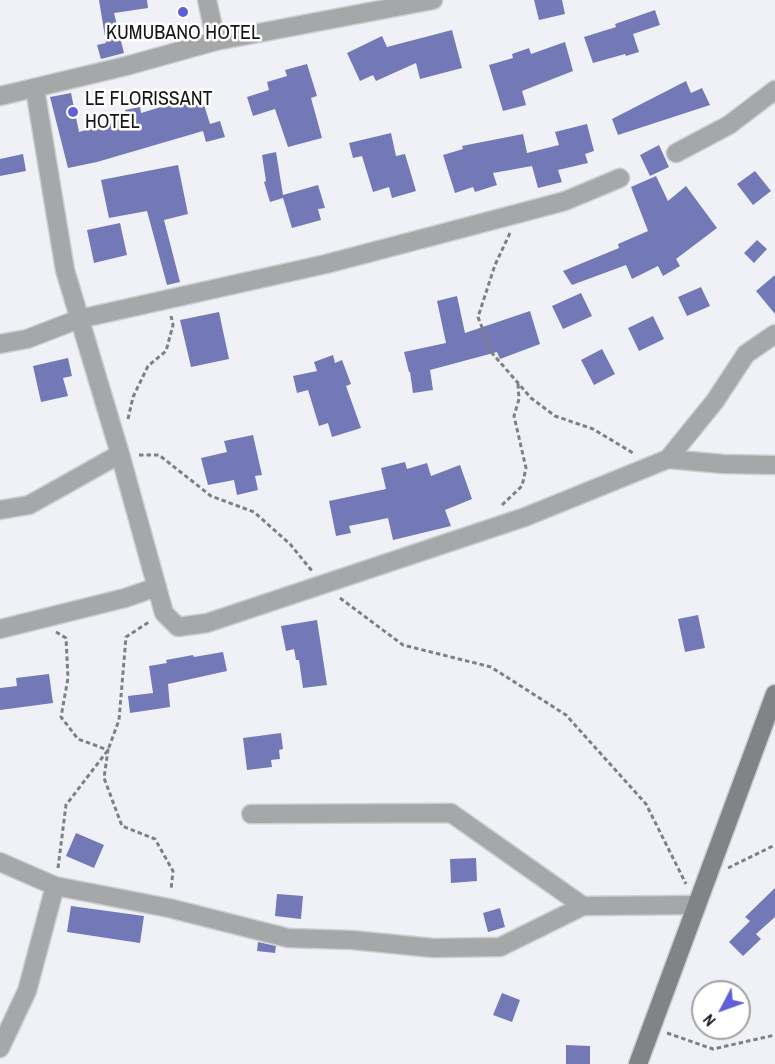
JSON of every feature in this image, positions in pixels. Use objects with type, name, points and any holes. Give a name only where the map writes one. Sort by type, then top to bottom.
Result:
[{"type":"main road","points":[[638,1064],[775,694]]},
{"type":"street","points":[[207,0],[216,41]]},
{"type":"street","points":[[0,96],[35,89],[216,41],[433,0]]},
{"type":"street","points":[[35,89],[65,270],[120,454],[164,614],[178,627],[207,623],[496,527],[661,462],[775,465]]},
{"type":"street","points":[[676,153],[729,125],[775,90]]},
{"type":"street","points":[[0,344],[27,339],[79,319],[326,264],[565,201],[620,178]]},
{"type":"street","points":[[661,462],[715,401],[746,354],[775,334]]},
{"type":"street","points":[[0,510],[29,505],[120,454]]},
{"type":"street","points":[[0,629],[125,598],[157,587]]},
{"type":"street","points":[[251,814],[451,813],[583,906]]},
{"type":"street","points":[[0,862],[55,886],[169,908],[288,938],[352,940],[444,948],[501,947],[583,906],[696,905]]},
{"type":"street","points":[[0,1048],[27,991],[55,886]]},
{"type":"path","points":[[520,213],[495,265],[478,317],[492,353],[531,398],[555,416],[593,429],[661,462]]},
{"type":"path","points":[[128,420],[133,398],[148,366],[166,351],[173,325],[167,299]]},
{"type":"path","points":[[496,527],[500,507],[522,486],[526,468],[514,416],[519,399],[518,383]]},
{"type":"path","points":[[120,454],[159,456],[211,496],[254,512],[290,544],[322,585],[404,645],[491,667],[566,715],[646,804],[696,905]]},
{"type":"path","points":[[164,614],[126,637],[119,720],[108,750],[104,778],[123,826],[156,839],[173,871],[169,908]]},
{"type":"path","points":[[37,620],[66,638],[68,678],[61,717],[78,739],[108,750]]},
{"type":"path","points":[[55,886],[66,805],[108,750]]},
{"type":"path","points":[[706,879],[775,845]]},
{"type":"path","points":[[651,1028],[713,1049],[775,1035]]},
{"type":"building","points":[[99,0],[147,0],[148,8],[114,13],[124,53],[101,59],[97,45],[106,43]]},
{"type":"building","points":[[534,0],[562,0],[565,14],[539,20]]},
{"type":"building","points":[[655,10],[660,25],[633,34],[639,52],[593,63],[584,37],[616,27],[615,24]]},
{"type":"building","points":[[452,30],[462,68],[420,79],[416,63],[376,81],[373,75],[360,81],[347,53],[382,36],[387,47]]},
{"type":"building","points":[[565,42],[573,71],[522,91],[526,105],[503,111],[489,65],[513,58],[512,54],[529,48],[531,54]]},
{"type":"building","points":[[307,64],[317,96],[311,98],[322,138],[288,147],[275,109],[253,116],[247,97],[269,90],[267,82],[287,76],[285,70]]},
{"type":"building","points":[[686,81],[691,93],[702,88],[710,105],[618,135],[612,119]]},
{"type":"building","points":[[71,93],[79,132],[127,118],[125,110],[140,107],[141,113],[201,95],[210,124],[220,121],[225,137],[206,142],[203,131],[97,162],[68,168],[50,97]]},
{"type":"building","points":[[587,124],[594,151],[585,154],[588,163],[558,170],[562,182],[538,188],[532,166],[493,173],[497,185],[475,192],[473,187],[455,193],[443,155],[463,149],[462,146],[523,134],[527,153],[559,145],[555,132]]},
{"type":"building","points":[[391,133],[396,156],[405,154],[416,191],[392,198],[389,187],[373,192],[362,156],[353,158],[349,143]]},
{"type":"building","points":[[659,145],[669,167],[650,176],[640,155]]},
{"type":"building","points":[[276,152],[283,195],[318,185],[325,208],[318,209],[321,220],[292,228],[283,198],[270,202],[264,182],[266,181],[262,155]]},
{"type":"building","points":[[23,154],[26,171],[0,176],[0,159]]},
{"type":"building","points":[[178,165],[188,214],[164,220],[180,282],[167,285],[147,211],[109,218],[101,180]]},
{"type":"building","points":[[755,171],[771,191],[753,205],[737,184]]},
{"type":"building","points":[[656,176],[668,201],[686,186],[717,228],[676,259],[680,266],[663,276],[658,266],[632,279],[626,265],[572,285],[563,271],[619,248],[618,244],[648,231],[631,187]]},
{"type":"building","points":[[120,223],[127,255],[94,263],[87,230]]},
{"type":"building","points":[[757,240],[767,249],[754,263],[744,253]]},
{"type":"building","points":[[775,275],[775,314],[756,291]]},
{"type":"building","points":[[701,287],[710,306],[687,316],[678,297]]},
{"type":"building","points":[[581,293],[592,316],[563,329],[552,306]]},
{"type":"building","points":[[457,296],[465,333],[530,311],[540,344],[500,359],[497,352],[430,370],[433,390],[413,393],[404,352],[446,343],[437,301]]},
{"type":"building","points":[[219,312],[229,359],[191,367],[180,320]]},
{"type":"building","points":[[653,316],[664,339],[639,351],[628,328]]},
{"type":"building","points":[[602,349],[615,374],[594,385],[581,360]]},
{"type":"building","points":[[333,355],[335,363],[342,360],[351,384],[346,386],[361,428],[332,437],[328,423],[319,426],[308,390],[297,393],[293,376],[317,371],[314,362]]},
{"type":"building","points":[[68,358],[72,376],[63,378],[68,396],[41,402],[33,366]]},
{"type":"building","points":[[253,435],[262,475],[255,476],[258,490],[237,495],[234,480],[208,485],[201,458],[227,452],[224,441]]},
{"type":"building","points":[[405,462],[407,469],[427,463],[431,476],[460,465],[472,499],[445,510],[451,526],[393,540],[388,518],[349,526],[351,533],[336,536],[329,501],[386,489],[381,468]]},
{"type":"building","points":[[698,615],[705,648],[685,652],[678,619]]},
{"type":"building","points":[[317,620],[327,685],[303,688],[299,660],[296,660],[294,649],[286,651],[281,626]]},
{"type":"building","points":[[223,652],[227,671],[168,684],[170,707],[130,713],[128,696],[153,693],[149,666],[167,663],[166,660]]},
{"type":"building","points":[[49,674],[53,703],[0,710],[0,688],[17,686],[16,678]]},
{"type":"building","points":[[281,733],[283,749],[279,750],[280,759],[271,760],[272,767],[247,770],[243,738]]},
{"type":"building","points":[[76,833],[104,845],[94,868],[66,856]]},
{"type":"building","points":[[476,858],[477,881],[451,883],[450,859]]},
{"type":"building","points":[[775,888],[775,917],[756,934],[761,939],[743,956],[729,942],[750,921],[745,917]]},
{"type":"building","points":[[277,894],[303,896],[301,919],[275,916]]},
{"type":"building","points":[[71,906],[144,916],[140,943],[67,932]]},
{"type":"building","points":[[500,908],[505,927],[488,932],[483,913]]},
{"type":"building","points":[[258,942],[276,946],[275,953],[257,951]]},
{"type":"building","points":[[502,993],[520,1000],[512,1022],[493,1015]]},
{"type":"building","points":[[566,1045],[590,1046],[590,1064],[566,1064]]},
{"type":"place","name":"KUMUBANO HOTEL","points":[[183,12]]},
{"type":"place","name":"LE FLORISSANT HOTEL","points":[[73,112]]}]
